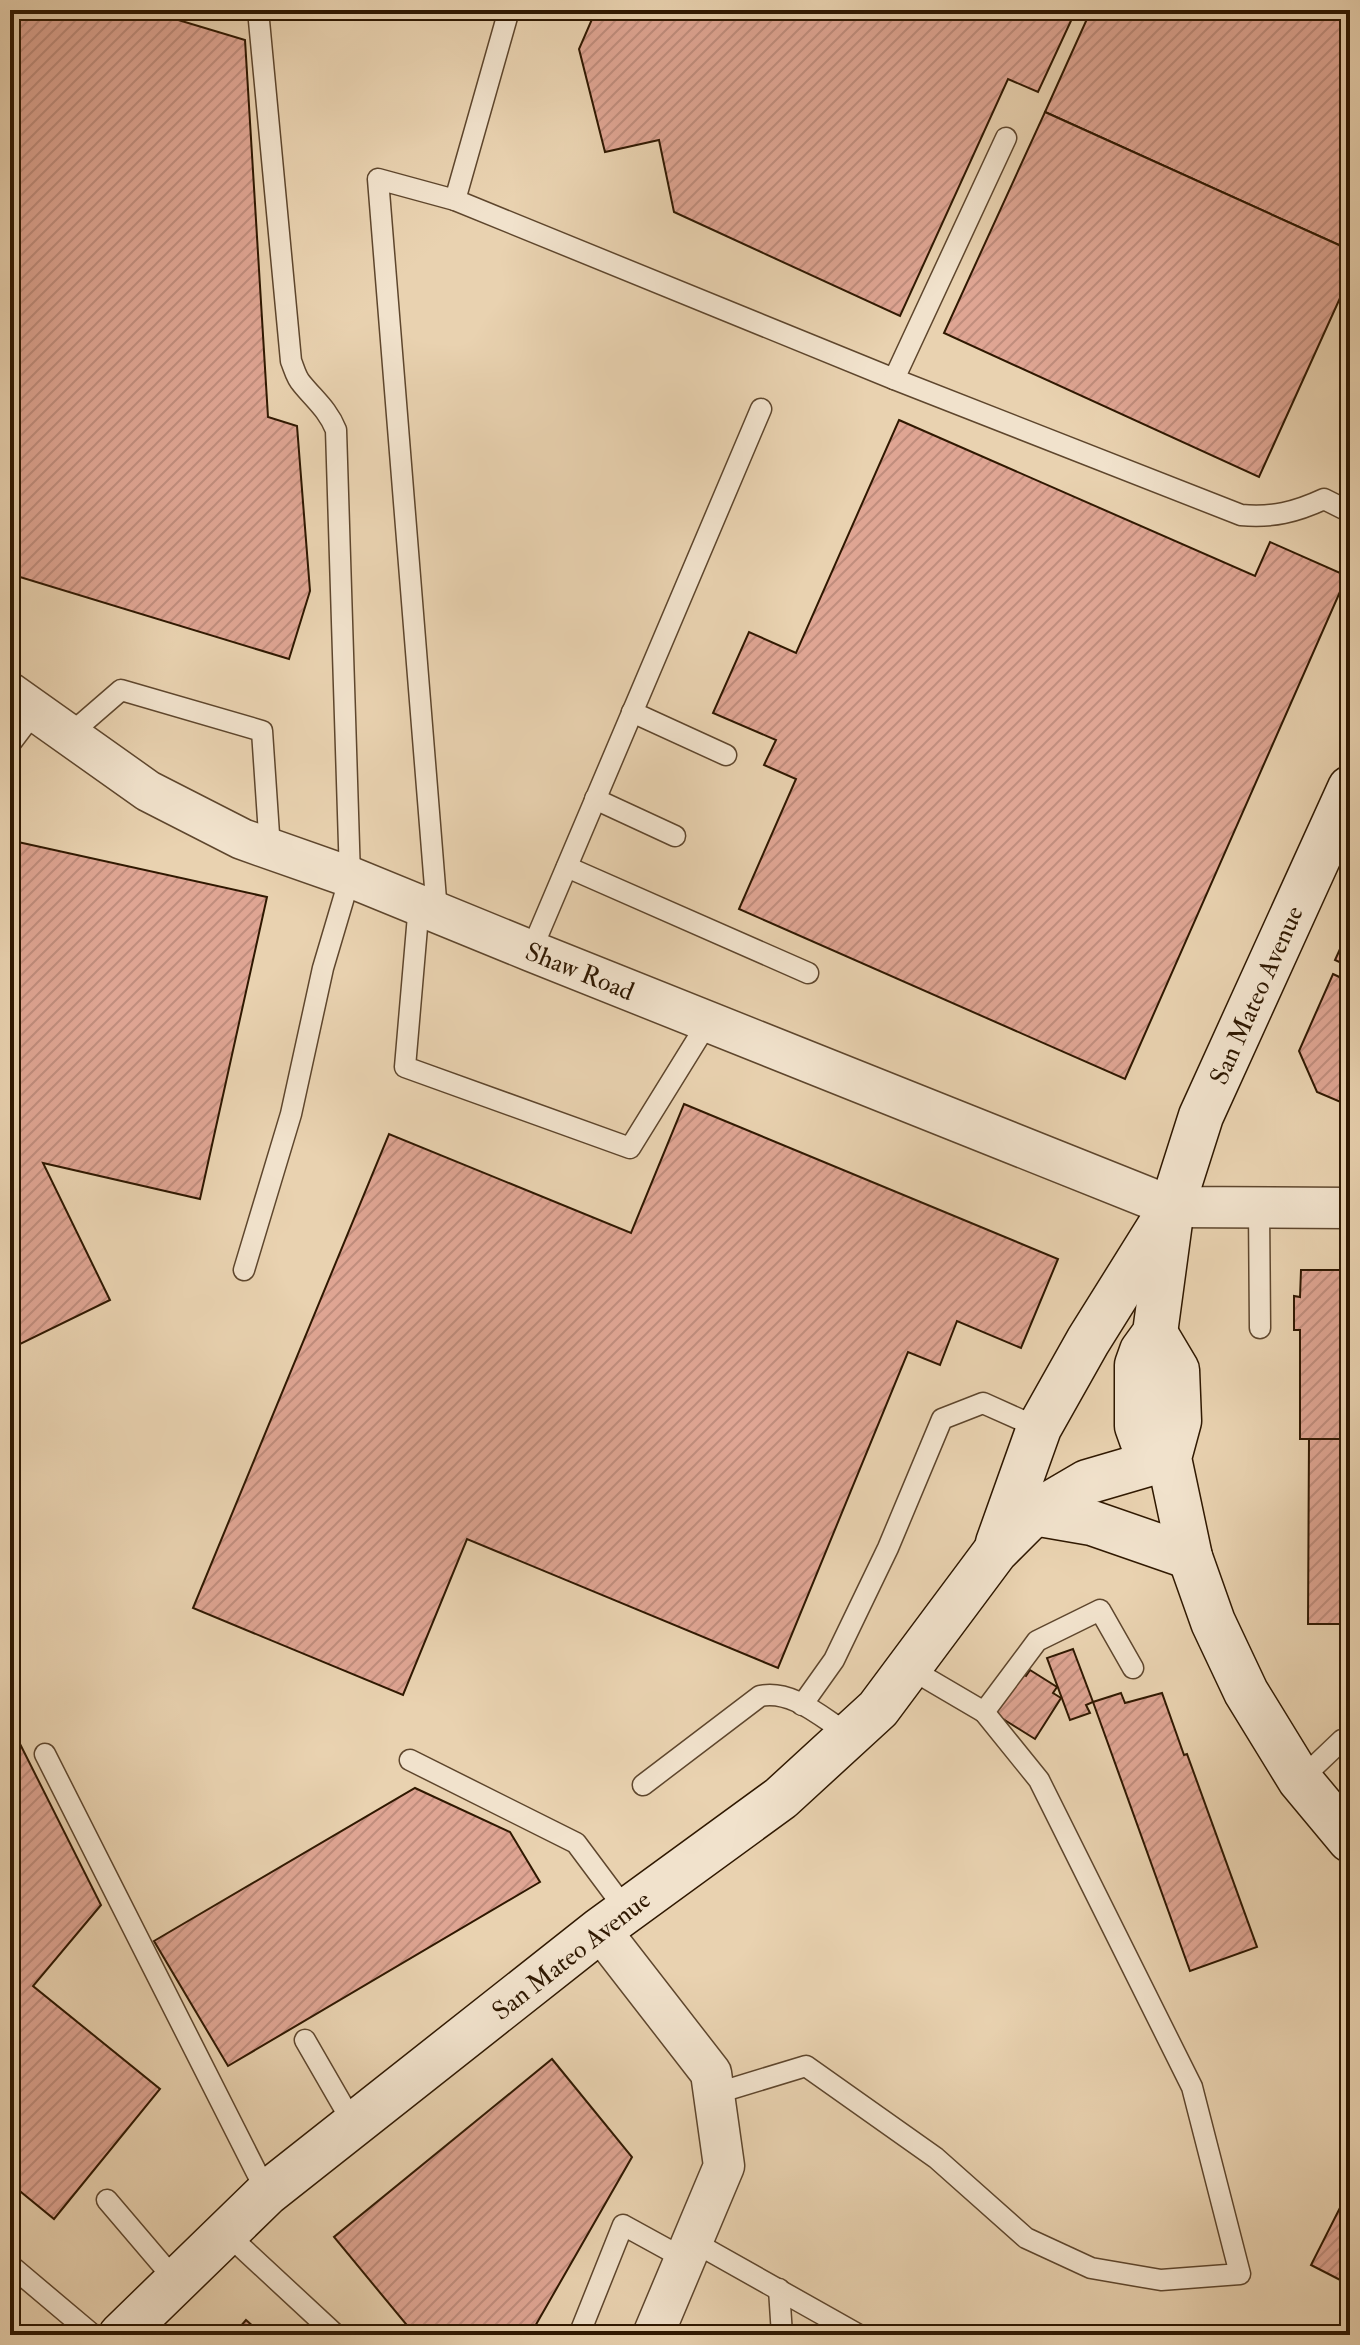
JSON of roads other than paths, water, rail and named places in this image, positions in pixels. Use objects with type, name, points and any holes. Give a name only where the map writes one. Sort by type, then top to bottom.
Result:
[{"type":"main road","name":"San Mateo Avenue","points":[[121,2335],[267,2193],[613,1920],[781,1798],[878,1709],[995,1552],[1034,1513],[1087,1482],[1169,1458],[1179,1421],[1177,1370],[1155,1333],[1172,1207],[1201,1116],[1350,788]]},
{"type":"main road","name":"San Mateo Avenue","points":[[995,1552],[1039,1428],[1088,1341],[1172,1207]]},
{"type":"main road","points":[[1169,1458],[1190,1557],[1213,1622],[1246,1692],[1300,1780],[1350,1840]]},
{"type":"main road","points":[[1034,1513],[1092,1523],[1190,1557]]},
{"type":"street","name":"Shaw Road","points":[[23,702],[148,791],[242,839],[350,877],[1172,1207]]},
{"type":"street","points":[[1172,1207],[1350,1208]]},
{"type":"street","points":[[613,1920],[711,2073],[724,2166],[653,2335]]},
{"type":"lane","points":[[244,1270],[291,1114],[323,968],[350,877],[336,430],[317,398],[299,382],[291,361],[258,10]]},
{"type":"lane","points":[[455,200],[509,10]]},
{"type":"lane","points":[[894,379],[1006,138]]},
{"type":"lane","points":[[708,1022],[630,1148],[405,1067],[428,908],[378,179],[455,200],[894,379],[1241,515],[1265,518],[1296,511],[1324,499],[1350,512]]},
{"type":"lane","points":[[531,951],[761,409]]},
{"type":"lane","points":[[69,735],[121,690],[262,731],[270,849]]},
{"type":"lane","points":[[10,744],[23,702]]},
{"type":"lane","points":[[632,712],[726,755]]},
{"type":"lane","points":[[595,799],[675,836]]},
{"type":"lane","points":[[567,867],[808,973]]},
{"type":"lane","points":[[1259,1208],[1260,1328]]},
{"type":"lane","points":[[802,1705],[834,1660],[888,1548],[942,1419],[983,1403],[1039,1428]]},
{"type":"lane","points":[[984,1712],[1037,1641],[1100,1610],[1133,1668]]},
{"type":"lane","points":[[714,2094],[806,2066],[936,2158],[1026,2238],[1091,2268],[1105,2271],[1161,2280],[1240,2274],[1192,2087],[1039,1780],[984,1712],[909,1668]]},
{"type":"lane","points":[[643,1785],[760,1696],[772,1693],[787,1696],[850,1735]]},
{"type":"lane","points":[[1300,1780],[1342,1740]]},
{"type":"lane","points":[[45,1754],[267,2193]]},
{"type":"lane","points":[[410,1760],[576,1843],[613,1920]]},
{"type":"lane","points":[[305,2040],[354,2125]]},
{"type":"lane","points":[[107,2200],[176,2281]]},
{"type":"lane","points":[[579,2335],[623,2225],[779,2289],[859,2335]]},
{"type":"lane","points":[[225,2232],[336,2335]]},
{"type":"lane","points":[[10,2265],[93,2335]]},
{"type":"lane","points":[[779,2289],[782,2335]]}]
